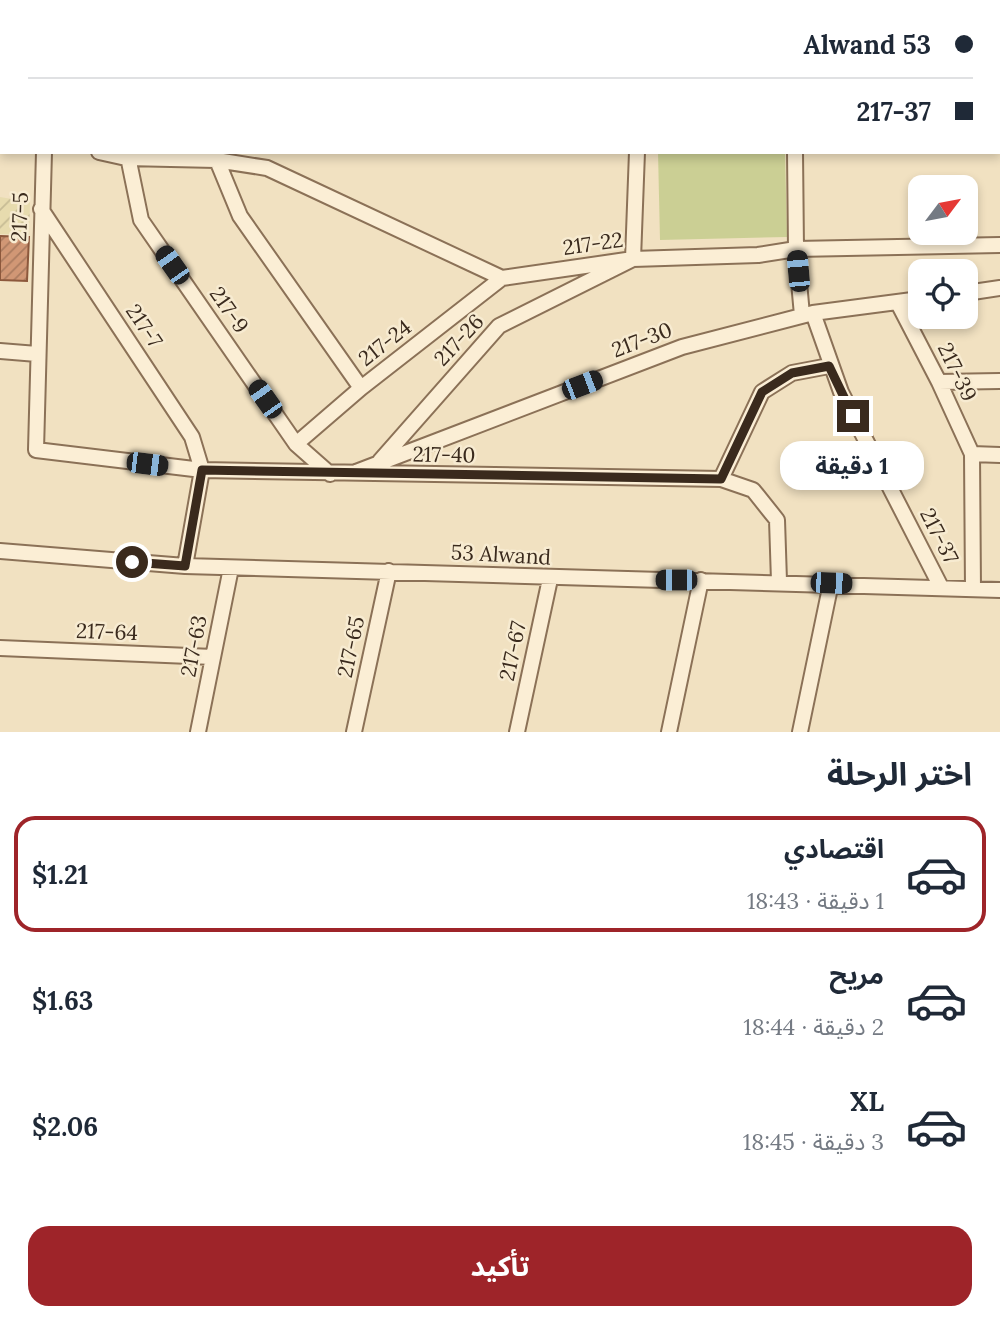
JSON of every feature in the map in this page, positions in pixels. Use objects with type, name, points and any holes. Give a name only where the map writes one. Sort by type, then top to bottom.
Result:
[{"type":"street","name":"217-5","points":[[44,154],[36,450],[202,470]]},
{"type":"street","points":[[633,259],[637,154]]},
{"type":"street","name":"217-37","points":[[795,154],[796,249],[808,314],[829,366],[942,587]]},
{"type":"street","points":[[127,155],[215,156],[267,167],[502,278]]},
{"type":"street","name":"217-9","points":[[127,155],[141,220],[296,444],[330,474]]},
{"type":"street","points":[[215,156],[240,216],[361,388]]},
{"type":"street","name":"217-7","points":[[41,209],[192,437],[202,470]]},
{"type":"street","name":"217-22","points":[[502,278],[633,259],[758,255],[796,249],[1000,245]]},
{"type":"street","name":"217-26","points":[[378,469],[499,326],[633,259]]},
{"type":"street","name":"217-24","points":[[296,444],[361,388],[502,278]]},
{"type":"street","points":[[978,291],[1000,288]]},
{"type":"street","name":"217-30","points":[[330,474],[350,475],[378,469],[682,347],[808,314],[908,301]]},
{"type":"street","name":"217-39","points":[[898,303],[972,454],[973,589]]},
{"type":"street","points":[[0,351],[37,354]]},
{"type":"street","points":[[721,479],[762,392],[792,373],[829,366]]},
{"type":"street","points":[[939,382],[1000,381]]},
{"type":"street","points":[[972,454],[1000,455]]},
{"type":"street","name":"217-40","points":[[378,469],[721,479],[752,490],[777,520],[779,581]]},
{"type":"street","points":[[185,566],[202,470],[330,474]]},
{"type":"street","name":"53 Alwand","points":[[0,551],[231,568],[388,571],[550,579],[779,581],[1000,590]]},
{"type":"street","name":"217-63","points":[[198,732],[231,568]]},
{"type":"street","name":"217-65","points":[[354,732],[388,571]]},
{"type":"street","name":"217-67","points":[[517,732],[550,579]]},
{"type":"street","points":[[669,732],[701,580]]},
{"type":"street","points":[[800,732],[831,583]]},
{"type":"street","name":"217-64","points":[[0,648],[213,657]]},
{"type":"shaded area","points":[[0,197],[30,202],[29,235],[0,234]]},
{"type":"green space","points":[[658,154],[785,154],[787,237],[660,240]]},
{"type":"building","points":[[0,236],[29,237],[27,281],[0,280]]},
{"type":"route","points":[[132,562],[185,566],[202,470],[350,475],[721,479],[762,392],[792,373],[829,366],[853,416]]}]
